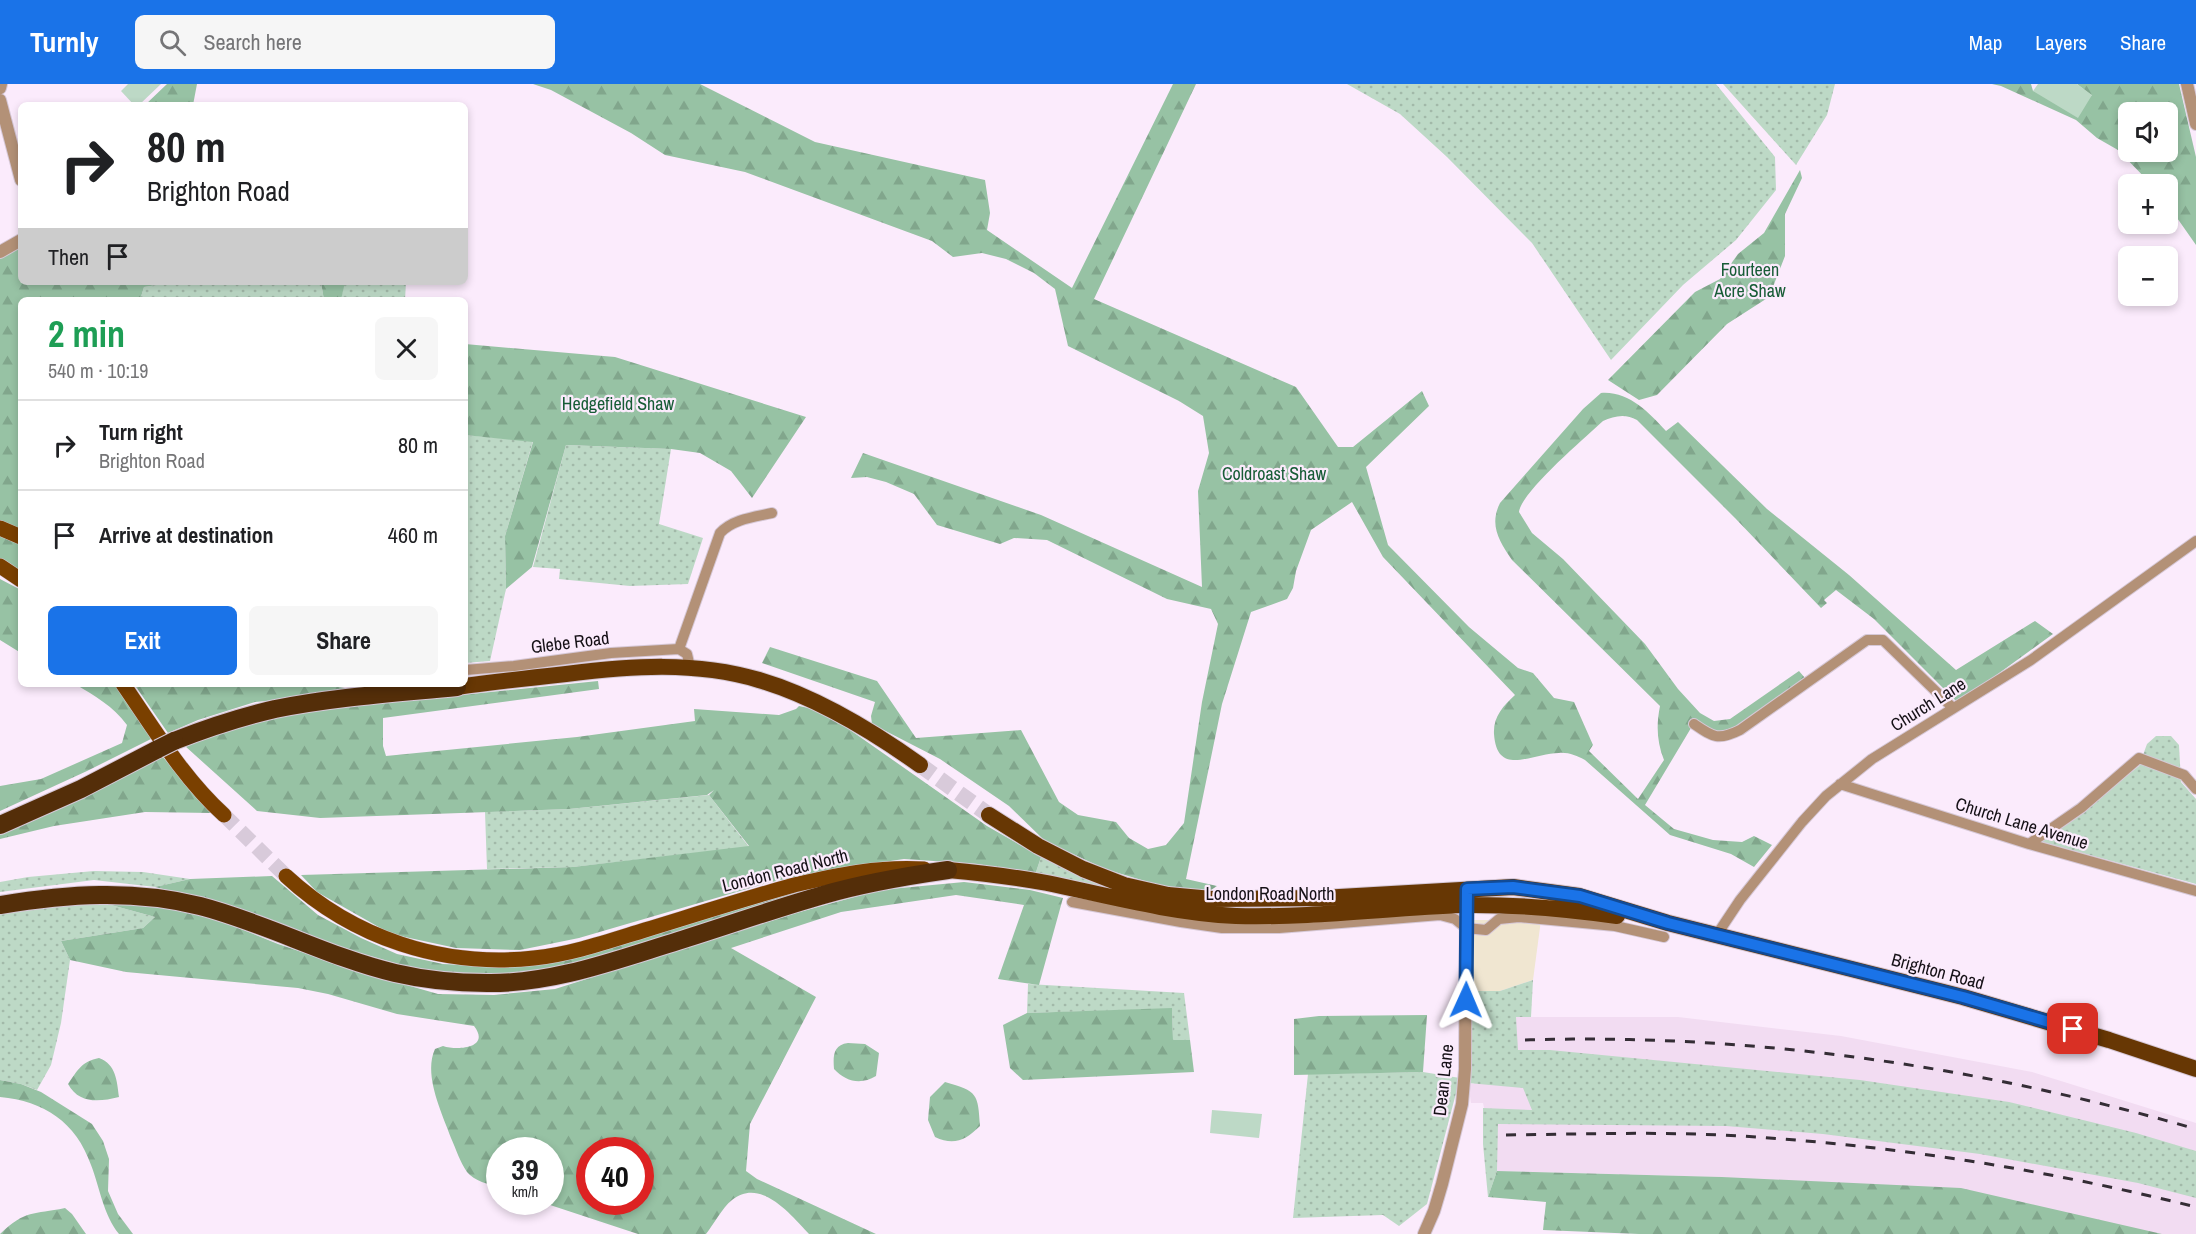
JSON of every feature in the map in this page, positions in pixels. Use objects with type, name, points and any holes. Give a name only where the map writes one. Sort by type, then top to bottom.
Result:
[{"type":"highway","points":[[468,684],[647,666],[690,667],[735,674],[806,697],[847,718],[920,765]]},
{"type":"highway","points":[[0,825],[73,793],[166,745],[209,727],[275,709],[441,687]]},
{"type":"highway","name":"London Road North","points":[[989,815],[1038,846],[1083,869],[1124,885],[1168,895],[1212,899],[1466,897]]},
{"type":"highway","points":[[0,905],[105,893],[177,901],[225,913],[347,958],[394,972],[442,981],[490,983],[538,979],[586,969],[823,895],[903,877],[948,870]]},
{"type":"highway","name":"London Road North","points":[[948,870],[1027,879],[1142,903],[1213,914],[1283,916],[1433,911],[1466,897]]},
{"type":"highway","name":"Brighton Road","points":[[1466,897],[1513,887],[1580,896],[1666,930]]},
{"type":"highway","name":"Brighton Road","points":[[1466,897],[1547,914],[1716,936],[1963,997],[2109,1040],[2196,1069]]},
{"type":"main road","points":[[0,528],[18,536]]},
{"type":"main road","points":[[0,566],[18,578]]},
{"type":"main road","points":[[125,687],[195,784],[224,815]]},
{"type":"main road","name":"London Road North","points":[[286,876],[321,905],[360,928],[383,938],[447,956],[491,960],[535,958],[580,949],[830,876],[908,867],[948,870]]},
{"type":"street","points":[[2187,84],[2196,124]]},
{"type":"street","points":[[0,100],[18,169]]},
{"type":"street","points":[[0,252],[18,242]]},
{"type":"street","points":[[690,667],[687,654],[679,649],[720,533],[732,524],[772,513]]},
{"type":"street","name":"Church Lane","points":[[1716,936],[1740,900],[1802,822],[1840,784],[1872,759],[2031,660],[2196,541]]},
{"type":"street","points":[[1694,724],[1712,736],[1725,737],[1740,730],[1867,640],[1883,640],[1953,708]]},
{"type":"street","name":"Glebe Road","points":[[468,670],[611,653],[679,649]]},
{"type":"street","points":[[2029,844],[2081,808],[2139,758],[2184,775],[2196,789]]},
{"type":"street","name":"Church Lane Avenue","points":[[1840,784],[2029,844],[2196,891]]},
{"type":"street","name":"Dean Lane","points":[[1424,1234],[1442,1185],[1462,1104],[1466,1069],[1466,897]]},
{"type":"street","name":"London Road North","points":[[1072,902],[1222,928],[1279,928],[1433,911]]},
{"type":"street","points":[[1433,911],[1455,919],[1466,928]]},
{"type":"street","name":"Brighton Road","points":[[1466,928],[1486,930],[1499,919],[1547,914]]},
{"type":"shaded area","points":[[1474,920],[1541,920],[1533,980],[1500,991],[1472,991]]},
{"type":"shaded area","points":[[1487,1017],[1678,1017],[1841,1036],[2032,1072],[2196,1123],[2196,1234],[2083,1234],[1722,1177],[1497,1171],[1483,1103],[1471,1103],[1468,1083],[1474,1084]]},
{"type":"green space","points":[[128,84],[161,84],[142,102],[131,102],[121,91]]},
{"type":"green space","points":[[167,84],[197,84],[194,102],[148,102]]},
{"type":"green space","name":"Coldroast Shaw","points":[[533,84],[700,84],[815,142],[985,180],[990,213],[987,230],[1072,288],[1173,84],[1196,84],[1094,299],[1296,387],[1338,447],[1353,447],[1422,391],[1429,406],[1366,467],[1388,545],[1469,627],[1518,668],[1533,673],[1554,698],[1574,702],[1593,745],[1589,751],[1638,799],[1664,760],[1658,734],[1660,706],[1512,560],[1497,533],[1495,519],[1500,503],[1583,409],[1601,393],[1611,393],[1629,399],[1645,410],[1666,431],[1678,422],[1767,509],[1849,575],[1956,670],[2035,621],[2053,634],[1958,703],[1874,619],[1836,590],[1824,600],[1827,603],[1821,608],[1637,420],[1628,416],[1615,417],[1603,421],[1555,465],[1522,503],[1519,512],[1532,533],[1563,559],[1645,644],[1678,689],[1700,713],[1714,721],[1730,719],[1799,671],[1805,678],[1764,709],[1730,729],[1715,731],[1694,723],[1645,805],[1674,829],[1713,840],[1742,842],[1754,836],[1772,845],[1754,867],[1731,854],[1670,835],[1579,757],[1559,753],[1518,760],[1502,756],[1494,734],[1495,722],[1503,708],[1515,695],[1383,557],[1352,502],[1311,530],[1296,571],[1293,588],[1287,599],[1251,612],[1222,704],[1186,879],[1217,886],[1208,892],[1158,885],[1105,869],[1045,841],[1009,806],[940,759],[872,724],[871,716],[875,702],[762,663],[770,647],[877,681],[916,738],[1021,730],[1059,802],[1078,815],[1116,822],[1129,838],[1148,849],[1166,845],[1184,823],[1202,702],[1218,624],[1211,609],[1167,599],[1047,540],[1014,538],[1000,544],[937,525],[914,494],[867,477],[851,478],[863,453],[1041,515],[1202,587],[1198,491],[1209,453],[1203,416],[1179,401],[1068,346],[1055,289],[1034,273],[1006,259],[982,253],[953,257],[932,241],[745,172],[665,155],[631,133],[551,90]]},
{"type":"green space","points":[[1347,84],[1716,84],[1775,157],[1776,190],[1736,240],[1683,285],[1611,360],[1532,243],[1447,157],[1400,114]]},
{"type":"green space","points":[[1723,84],[1835,84],[1827,115],[1796,165]]},
{"type":"green space","points":[[1992,84],[2031,84],[2033,91],[2092,96],[2077,84],[2179,84],[2196,157],[2196,245],[2178,219],[2178,174],[2141,174],[2130,162],[2178,162],[2178,102],[2118,102],[2118,150],[2097,138],[2076,120]]},
{"type":"green space","points":[[2038,84],[2077,84],[2092,95],[2078,118],[2033,91]]},
{"type":"green space","name":"Fourteen Acre Shaw","points":[[1800,170],[1802,178],[1785,214],[1785,256],[1769,297],[1727,324],[1657,395],[1639,400],[1608,380],[1695,292],[1720,279],[1738,254],[1764,233]]},
{"type":"green space","points":[[18,246],[18,285],[157,285],[144,287],[141,297],[18,297],[18,528],[0,520],[0,258]]},
{"type":"green space","points":[[157,285],[322,285],[324,297],[141,297],[144,287]]},
{"type":"green space","points":[[322,285],[344,285],[342,297],[324,297]]},
{"type":"green space","points":[[344,285],[406,285],[405,297],[342,297]]},
{"type":"green space","name":"Hedgefield Shaw","points":[[468,344],[615,357],[806,417],[752,498],[731,471],[700,453],[671,449],[566,445],[532,567],[506,589],[505,536],[533,442],[468,435]]},
{"type":"green space","points":[[468,435],[533,441],[505,536],[506,589],[490,661],[468,663]]},
{"type":"green space","points":[[566,445],[671,449],[659,524],[703,538],[688,584],[630,586],[559,579],[560,569],[533,567]]},
{"type":"green space","points":[[0,536],[18,543],[18,570],[0,559]]},
{"type":"green space","points":[[0,579],[18,588],[18,651],[0,640]]},
{"type":"green space","points":[[598,681],[599,689],[383,718],[383,746],[386,756],[577,737],[695,721],[694,709],[779,715],[799,706],[823,711],[987,826],[1041,857],[1035,875],[978,864],[904,859],[822,871],[767,883],[579,938],[520,950],[456,948],[391,934],[317,892],[301,875],[573,867],[749,846],[709,795],[714,790],[707,795],[569,809],[320,818],[257,811],[185,746],[212,734],[306,711]]},
{"type":"green space","points":[[80,687],[116,687],[153,738],[0,811],[0,786],[41,779],[122,743],[127,725],[97,697]]},
{"type":"green space","points":[[136,687],[339,687],[367,692],[255,702],[198,720],[168,733]]},
{"type":"green space","points":[[2156,736],[2171,736],[2179,745],[2181,782],[2196,799],[2196,884],[2042,842],[2139,766],[2147,744]]},
{"type":"green space","points":[[162,756],[212,813],[145,812],[54,826],[0,839],[0,832]]},
{"type":"green space","points":[[709,795],[749,847],[573,867],[487,869],[485,812],[569,809]]},
{"type":"green space","points":[[1041,857],[1082,877],[1128,893],[1035,875]]},
{"type":"green space","points":[[94,871],[143,872],[190,879],[155,887],[94,880],[0,892],[0,882]]},
{"type":"green space","points":[[272,876],[318,915],[397,954],[443,964],[510,967],[569,959],[807,889],[818,889],[559,969],[491,976],[426,972],[346,949],[235,907],[155,887],[190,879]]},
{"type":"green space","points":[[964,882],[1030,890],[1063,898],[1039,985],[998,979],[1024,905],[956,895],[841,912],[731,948],[816,997],[750,1124],[746,1171],[757,1179],[876,1234],[809,1234],[775,1201],[754,1193],[743,1194],[728,1203],[706,1234],[638,1234],[580,1215],[654,1215],[654,1137],[576,1137],[576,1214],[564,1210],[564,1137],[486,1137],[486,1184],[470,1175],[462,1164],[435,1094],[431,1070],[435,1049],[443,1046],[464,1048],[476,1043],[478,1033],[474,1026],[397,1014],[328,994],[298,988],[126,972],[70,960],[61,941],[143,928],[155,917],[104,903],[157,906],[214,918],[278,944],[438,994],[494,995],[555,989],[796,913],[880,890]]},
{"type":"green space","points":[[104,903],[155,917],[143,928],[61,941],[70,960],[61,1023],[51,1065],[37,1090],[0,1080],[0,913],[50,905]]},
{"type":"green space","points":[[1533,980],[1531,1017],[1516,1017],[1518,1050],[1550,1050],[1860,1080],[2009,1102],[2136,1133],[2196,1151],[2196,1198],[2138,1183],[1980,1154],[1823,1134],[1726,1126],[1498,1124],[1497,1171],[1488,1197],[1483,1144],[1483,1108],[1532,1110],[1523,1088],[1468,1083],[1472,991],[1500,991]]},
{"type":"green space","points":[[1028,984],[1184,993],[1190,1040],[1173,1041],[1172,1009],[1027,1013]]},
{"type":"green space","points":[[1172,1008],[1173,1040],[1190,1040],[1194,1072],[1023,1080],[1010,1068],[1003,1025],[1027,1013]]},
{"type":"green space","points":[[1427,1015],[1423,1072],[1294,1075],[1294,1019],[1319,1016]]},
{"type":"green space","points":[[848,1043],[865,1044],[879,1053],[876,1076],[865,1081],[854,1081],[834,1069],[834,1056],[837,1049]]},
{"type":"green space","points":[[99,1058],[109,1064],[112,1069],[119,1097],[90,1100],[78,1095],[68,1084],[84,1064]]},
{"type":"green space","points":[[1423,1072],[1460,1078],[1427,1204],[1399,1226],[1383,1215],[1293,1218],[1308,1074]]},
{"type":"green space","points":[[0,1080],[21,1084],[41,1092],[92,1124],[103,1141],[109,1159],[108,1191],[118,1214],[133,1234],[119,1234],[114,1226],[105,1209],[85,1150],[77,1137],[56,1116],[44,1109],[31,1103],[0,1097]]},
{"type":"green space","points":[[945,1082],[970,1091],[977,1100],[980,1126],[965,1138],[954,1141],[935,1137],[928,1120],[930,1097]]},
{"type":"green space","points":[[1212,1110],[1262,1114],[1259,1138],[1210,1133]]},
{"type":"green space","points":[[1497,1171],[1722,1177],[1961,1188],[2162,1234],[1639,1234],[1543,1230],[1546,1202],[1488,1197]]},
{"type":"green space","points":[[65,1208],[86,1234],[0,1234],[24,1217]]},
{"type":"tunnel","points":[[920,765],[989,815]]},
{"type":"tunnel","points":[[224,815],[286,876]]},
{"type":"railway","points":[[1525,1040],[1610,1039],[1695,1042],[1779,1048],[1864,1058],[1947,1071],[2031,1088],[2196,1129]]},
{"type":"railway","points":[[1506,1135],[1694,1134],[1811,1141],[1978,1162],[2087,1182],[2196,1207]]},
{"type":"route","points":[[1466,1000],[1465,905],[1467,889],[1513,887],[1580,896],[1668,923],[1963,997],[2073,1029]]}]
